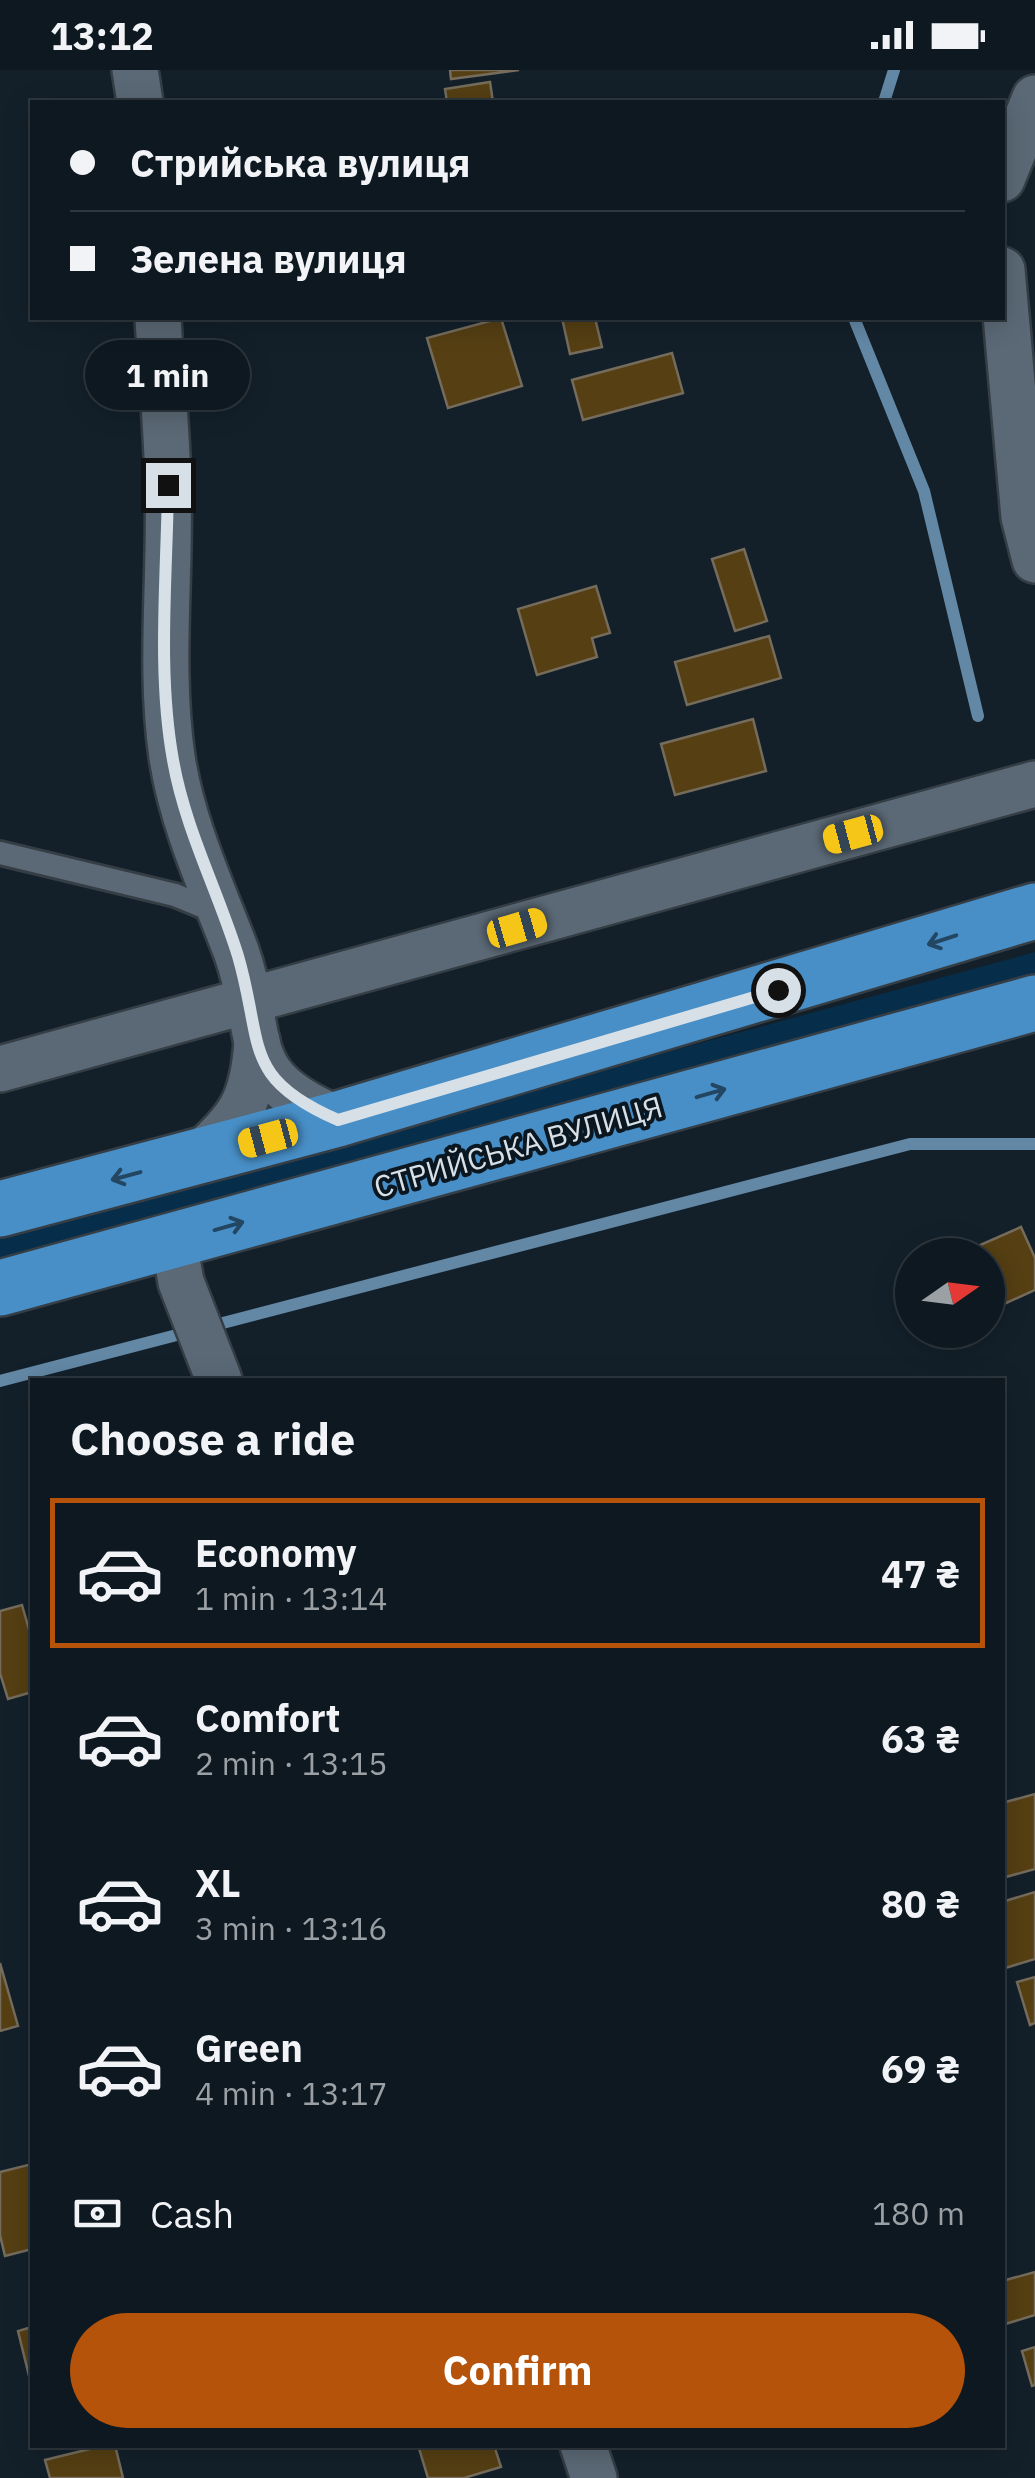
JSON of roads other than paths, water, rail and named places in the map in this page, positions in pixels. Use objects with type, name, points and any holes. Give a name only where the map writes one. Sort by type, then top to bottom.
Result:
[{"type":"highway","points":[[0,1209],[338,1120],[1035,910]]},
{"type":"highway","name":"СТРИЙСЬКА ВУЛИЦЯ","points":[[0,1288],[1035,1003]]},
{"type":"street","points":[[135,70],[140,100]]},
{"type":"street","points":[[1005,172],[1035,98]]},
{"type":"street","points":[[1005,304],[1024,517],[1035,560]]},
{"type":"street","points":[[158,320],[168,485],[166,604],[172,759],[220,913],[237,954],[268,1075],[281,1090],[338,1120]]},
{"type":"street","points":[[0,1069],[253,1022],[1035,784]]},
{"type":"street","points":[[197,1157],[245,1108],[255,1077],[253,1022]]},
{"type":"street","points":[[174,1242],[205,1343]]},
{"type":"street","points":[[584,2448],[594,2478]]},
{"type":"lane","points":[[0,853],[175,895],[220,913]]},
{"type":"waterway","points":[[885,100],[894,70]]},
{"type":"waterway","points":[[855,320],[924,491],[978,716]]},
{"type":"waterway","points":[[0,1381],[910,1144],[1035,1144]]}]
